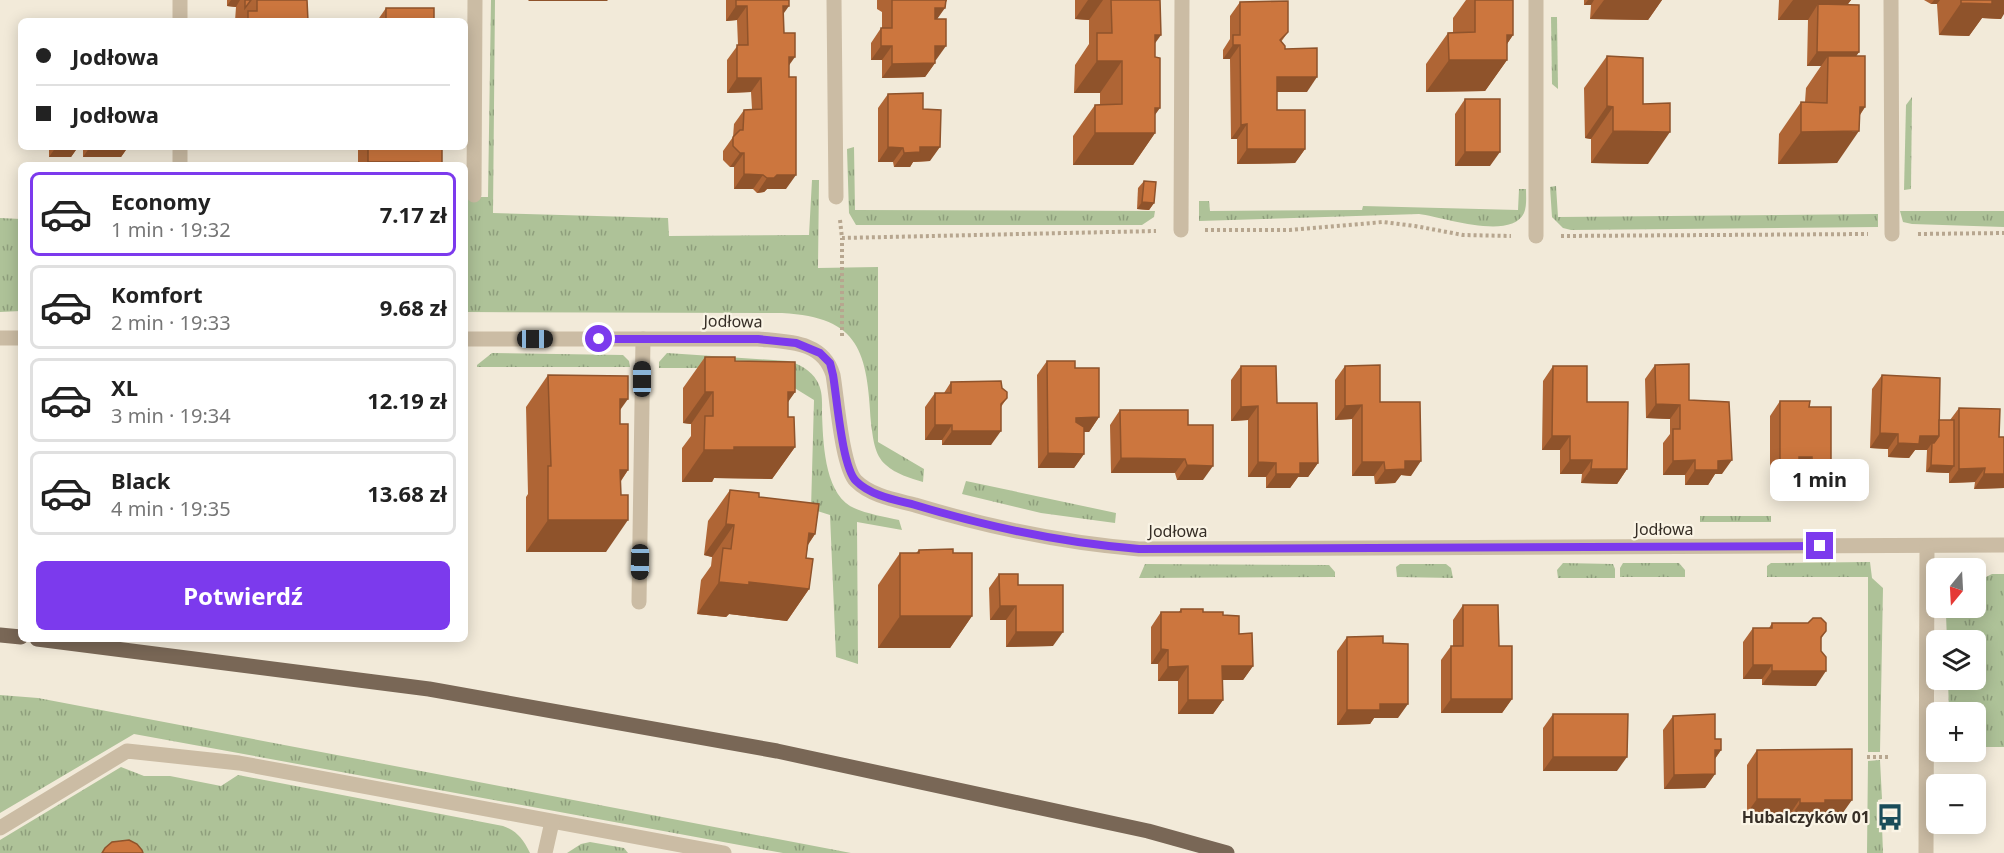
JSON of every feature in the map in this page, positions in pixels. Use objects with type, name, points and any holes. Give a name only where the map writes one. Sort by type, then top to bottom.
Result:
[{"type":"main road","points":[[0,634],[18,637]]},
{"type":"main road","points":[[60,642],[405,686],[777,751],[1148,831],[1227,853]]},
{"type":"street","points":[[180,0],[180,18]]},
{"type":"street","points":[[474,195],[475,0]]},
{"type":"street","points":[[834,0],[836,197]]},
{"type":"street","points":[[1181,230],[1182,0]]},
{"type":"street","points":[[1536,0],[1536,236]]},
{"type":"street","points":[[1891,0],[1892,234]]},
{"type":"street","points":[[0,338],[18,338]]},
{"type":"street","name":"Jodłowa","points":[[468,339],[758,339],[796,343],[820,353],[830,363],[848,465],[856,481],[870,490],[927,509],[1059,540],[1139,549],[2004,545]]},
{"type":"street","points":[[639,602],[642,339]]},
{"type":"street","points":[[1926,853],[1927,546]]},
{"type":"street","points":[[0,828],[127,751],[239,764],[724,853]]},
{"type":"street","points":[[545,853],[552,822]]},
{"type":"path","points":[[836,197],[842,238],[842,336]]},
{"type":"path","points":[[842,238],[1181,230],[1290,230],[1383,222],[1463,235],[2004,233]]},
{"type":"path","points":[[1867,757],[1891,757]]},
{"type":"green space","points":[[491,0],[495,0],[493,213],[668,218],[669,236],[809,235],[812,180],[819,180],[818,268],[878,267],[878,442],[924,469],[923,482],[894,471],[879,456],[873,440],[867,377],[862,358],[855,343],[844,331],[829,322],[808,316],[782,313],[468,312],[468,197],[488,197]]},
{"type":"green space","points":[[1551,17],[1557,17],[1558,89],[1552,84]]},
{"type":"green space","points":[[1912,97],[1911,189],[1904,190],[1906,105]]},
{"type":"green space","points":[[854,147],[855,210],[1155,211],[1154,217],[1142,225],[856,225],[849,213],[847,149]]},
{"type":"green space","points":[[1556,186],[1558,217],[1878,214],[1878,227],[1571,230],[1563,228],[1552,217],[1550,187]]},
{"type":"green space","points":[[1519,189],[1526,189],[1524,213],[1517,221],[1505,225],[1476,225],[1419,214],[1199,221],[1199,201],[1209,201],[1210,211],[1362,210],[1363,206],[1518,210]]},
{"type":"green space","points":[[1900,211],[2004,211],[2004,227],[1912,224],[1903,222]]},
{"type":"green space","points":[[0,218],[18,219],[18,311],[0,312]]},
{"type":"green space","points":[[492,353],[623,355],[629,361],[630,367],[477,367]]},
{"type":"green space","points":[[667,353],[788,361],[804,368],[817,381],[822,397],[823,437],[827,464],[835,489],[841,499],[850,506],[899,520],[902,530],[857,522],[858,664],[836,657],[830,515],[811,509],[814,400],[762,368],[659,368],[659,362]]},
{"type":"green space","points":[[966,481],[1116,513],[1115,523],[1041,513],[962,494]]},
{"type":"green space","points":[[1700,516],[1771,516],[1771,522],[1700,522]]},
{"type":"green space","points":[[1870,562],[1872,578],[1883,588],[1880,752],[1868,752],[1868,577],[1767,577],[1767,566],[1771,563]]},
{"type":"green space","points":[[1563,563],[1613,564],[1615,578],[1558,578],[1557,570]]},
{"type":"green space","points":[[1623,563],[1679,563],[1685,570],[1685,577],[1620,577],[1620,568]]},
{"type":"green space","points":[[1145,564],[1329,565],[1335,572],[1335,577],[1139,578]]},
{"type":"green space","points":[[1400,564],[1446,564],[1451,568],[1453,578],[1397,577],[1396,567]]},
{"type":"green space","points":[[1992,574],[2004,574],[2004,747],[1986,747],[1986,702],[1949,702],[1948,690],[1986,690],[1986,630],[1947,630],[1946,618],[1986,618],[1986,577]]},
{"type":"green space","points":[[0,695],[38,698],[851,853],[783,853],[134,734],[0,813]]},
{"type":"green space","points":[[1880,760],[1882,799],[1878,800],[1878,825],[1882,826],[1883,853],[1867,853],[1868,761]]},
{"type":"green space","points":[[121,767],[144,776],[170,776],[221,786],[238,775],[503,826],[519,836],[530,853],[0,853],[0,840]]},
{"type":"green space","points":[[590,842],[624,848],[628,853],[567,853],[581,844]]},
{"type":"building","points":[[245,0],[251,0],[245,8]]},
{"type":"building","points":[[257,0],[307,0],[308,18],[248,18],[248,11],[257,11]]},
{"type":"building","points":[[736,0],[789,0],[789,6],[783,6],[784,33],[795,33],[795,57],[789,57],[789,77],[796,77],[796,175],[777,175],[774,178],[767,178],[763,175],[744,174],[744,153],[740,153],[733,146],[733,137],[743,130],[744,110],[762,109],[761,78],[737,78],[737,45],[748,45],[747,6],[736,6]]},
{"type":"building","points":[[892,0],[946,0],[945,8],[935,8],[935,19],[946,19],[946,46],[935,46],[935,63],[892,64],[892,46],[881,46],[881,28],[892,28]]},
{"type":"building","points":[[1111,0],[1160,0],[1161,35],[1155,35],[1155,57],[1160,58],[1160,108],[1155,108],[1155,133],[1095,133],[1095,105],[1122,104],[1122,61],[1097,61],[1097,33],[1112,33]]},
{"type":"building","points":[[1475,0],[1513,0],[1513,35],[1507,35],[1507,60],[1449,60],[1448,33],[1475,32]]},
{"type":"building","points":[[1961,0],[1992,0],[1992,4],[1961,3]]},
{"type":"building","points":[[1288,1],[1288,32],[1280,40],[1285,49],[1317,48],[1317,77],[1277,77],[1277,110],[1305,110],[1305,149],[1247,149],[1247,124],[1241,125],[1240,45],[1233,45],[1233,35],[1240,35],[1240,2]]},
{"type":"building","points":[[1818,4],[1859,5],[1859,52],[1817,52]]},
{"type":"building","points":[[386,8],[434,8],[434,18],[386,18]]},
{"type":"building","points":[[1607,56],[1643,58],[1643,104],[1670,103],[1670,132],[1613,131],[1613,107],[1607,106]]},
{"type":"building","points":[[1828,56],[1865,56],[1865,107],[1860,107],[1859,131],[1801,132],[1801,102],[1827,103]]},
{"type":"building","points":[[923,93],[923,109],[941,110],[940,147],[920,147],[920,152],[904,153],[903,148],[888,147],[888,94]]},
{"type":"building","points":[[1465,99],[1500,99],[1500,152],[1465,152]]},
{"type":"building","points":[[368,150],[442,150],[442,162],[368,162]]},
{"type":"building","points":[[1144,181],[1156,182],[1154,203],[1142,202]]},
{"type":"building","points":[[705,357],[735,357],[735,361],[795,362],[795,392],[788,392],[788,417],[794,417],[795,447],[734,447],[734,450],[704,450],[705,416],[713,416],[713,392],[705,392]]},
{"type":"building","points":[[1047,361],[1075,361],[1075,368],[1099,368],[1099,417],[1076,418],[1076,422],[1084,427],[1084,454],[1048,453]]},
{"type":"building","points":[[1689,364],[1689,400],[1729,402],[1732,460],[1718,461],[1718,470],[1695,470],[1695,460],[1673,461],[1673,429],[1680,429],[1680,405],[1656,404],[1655,365]]},
{"type":"building","points":[[1380,365],[1380,402],[1420,402],[1421,461],[1405,461],[1405,469],[1385,470],[1384,462],[1362,462],[1362,405],[1345,406],[1345,366]]},
{"type":"building","points":[[1241,366],[1276,366],[1277,403],[1317,403],[1318,463],[1300,463],[1300,474],[1276,474],[1276,463],[1258,462],[1258,406],[1241,407]]},
{"type":"building","points":[[1553,366],[1587,366],[1587,402],[1628,402],[1627,469],[1591,469],[1592,460],[1570,460],[1570,436],[1552,436]]},
{"type":"building","points":[[548,375],[628,376],[628,399],[620,399],[620,424],[628,424],[628,470],[620,470],[621,495],[628,495],[628,520],[548,520],[548,466],[551,466]]},
{"type":"building","points":[[1882,375],[1940,378],[1939,436],[1920,436],[1919,444],[1898,443],[1898,434],[1880,433]]},
{"type":"building","points":[[1001,381],[1002,388],[1007,392],[1007,398],[1001,404],[1001,431],[952,431],[952,425],[935,425],[935,393],[951,393],[951,382]]},
{"type":"building","points":[[1780,401],[1810,401],[1809,407],[1831,407],[1831,460],[1799,457],[1799,460],[1780,460]]},
{"type":"building","points":[[1959,408],[2000,409],[1999,437],[2004,437],[2004,474],[1984,474],[1985,468],[1959,469]]},
{"type":"building","points":[[1120,410],[1188,410],[1188,425],[1213,425],[1213,466],[1187,465],[1185,459],[1121,458]]},
{"type":"building","points":[[1939,420],[1954,420],[1954,466],[1931,465],[1932,443],[1939,436]]},
{"type":"building","points":[[730,490],[759,493],[759,497],[819,504],[815,534],[809,533],[806,558],[813,559],[809,589],[749,582],[749,585],[719,582],[723,548],[731,549],[734,525],[726,524]]},
{"type":"building","points":[[953,549],[953,553],[972,553],[972,616],[900,616],[900,553]]},
{"type":"building","points":[[999,574],[1018,574],[1018,585],[1063,585],[1063,632],[1016,632],[1016,606],[1000,606]]},
{"type":"building","points":[[1463,605],[1498,605],[1499,646],[1512,646],[1512,699],[1451,699],[1451,646],[1463,646]]},
{"type":"building","points":[[1181,609],[1203,609],[1203,612],[1223,612],[1223,615],[1239,616],[1239,634],[1252,633],[1253,666],[1222,666],[1223,700],[1188,700],[1188,666],[1168,667],[1168,650],[1161,649],[1161,612],[1181,612]]},
{"type":"building","points":[[1813,618],[1821,618],[1826,623],[1826,631],[1821,637],[1821,651],[1826,657],[1826,671],[1772,671],[1772,665],[1753,665],[1753,628],[1772,628],[1772,623],[1808,623]]},
{"type":"building","points":[[1383,636],[1383,643],[1408,644],[1408,704],[1380,704],[1380,710],[1347,710],[1347,637]]},
{"type":"building","points":[[1553,714],[1628,714],[1627,757],[1553,757]]},
{"type":"building","points":[[1715,714],[1715,739],[1721,739],[1721,750],[1715,750],[1715,774],[1674,775],[1673,716]]},
{"type":"building","points":[[1852,749],[1852,800],[1800,803],[1800,799],[1757,799],[1757,750]]},
{"type":"building","points":[[129,840],[137,844],[143,853],[102,853],[112,842]]},
{"type":"place","name":"Hubalczyków 01","points":[[1890,817]]},
{"type":"route","points":[[599,339],[758,339],[796,343],[820,353],[830,363],[848,465],[856,481],[870,490],[927,509],[1059,540],[1139,549],[1820,546]]}]
